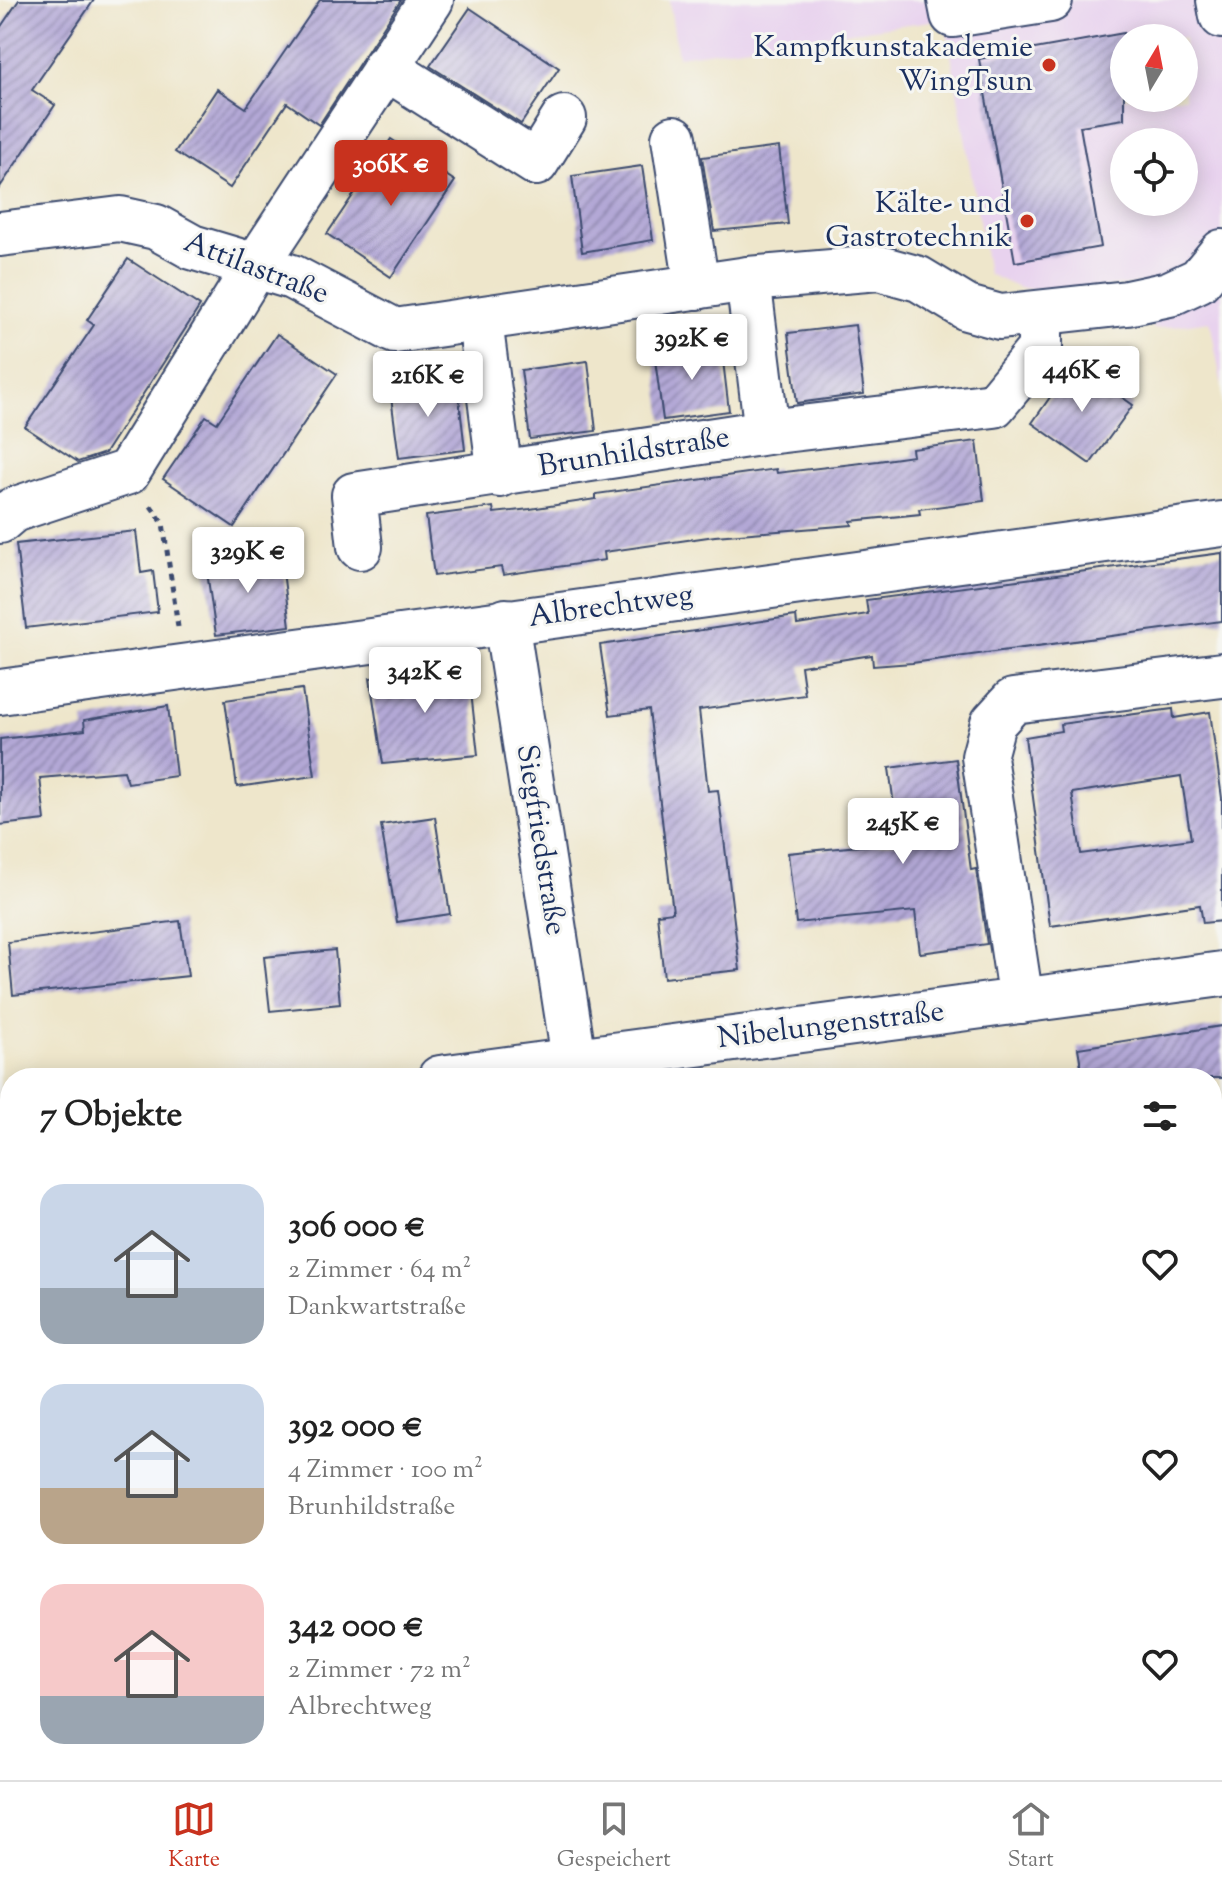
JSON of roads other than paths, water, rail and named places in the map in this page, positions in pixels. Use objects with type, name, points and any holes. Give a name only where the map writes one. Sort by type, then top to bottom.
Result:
[{"type":"street","points":[[0,521],[13,510],[128,472],[255,267],[431,0]]},
{"type":"street","points":[[950,0],[953,15],[1050,0]]},
{"type":"street","points":[[1219,0],[1222,16]]},
{"type":"street","points":[[385,67],[536,163],[564,118]]},
{"type":"street","points":[[674,138],[697,287]]},
{"type":"street","name":"Attilastraße","points":[[0,234],[120,219],[156,227],[192,247],[292,277],[395,331],[480,321],[748,279],[879,268],[919,279],[967,308],[1000,317],[1169,294],[1199,280],[1222,252]]},
{"type":"street","name":"Brunhildstraße","points":[[748,279],[767,432]]},
{"type":"street","name":"Brunhildstraße","points":[[360,547],[354,495],[767,432],[994,405],[1040,349],[1040,313]]},
{"type":"street","name":"Brunhildstraße","points":[[480,321],[500,475]]},
{"type":"street","name":"Albrechtweg","points":[[0,692],[1222,524]]},
{"type":"street","name":"Siegfriedstraße","points":[[506,621],[574,1059]]},
{"type":"street","points":[[1021,1001],[984,757],[993,723],[1013,701],[1222,675]]},
{"type":"street","name":"Nibelungenstraße","points":[[511,1068],[1222,974]]},
{"type":"place","name":"Kampfkunstakademie WingTsun","points":[[1049,65]]},
{"type":"place","name":"Kälte- und Gastrotechnik","points":[[1027,221]]}]
